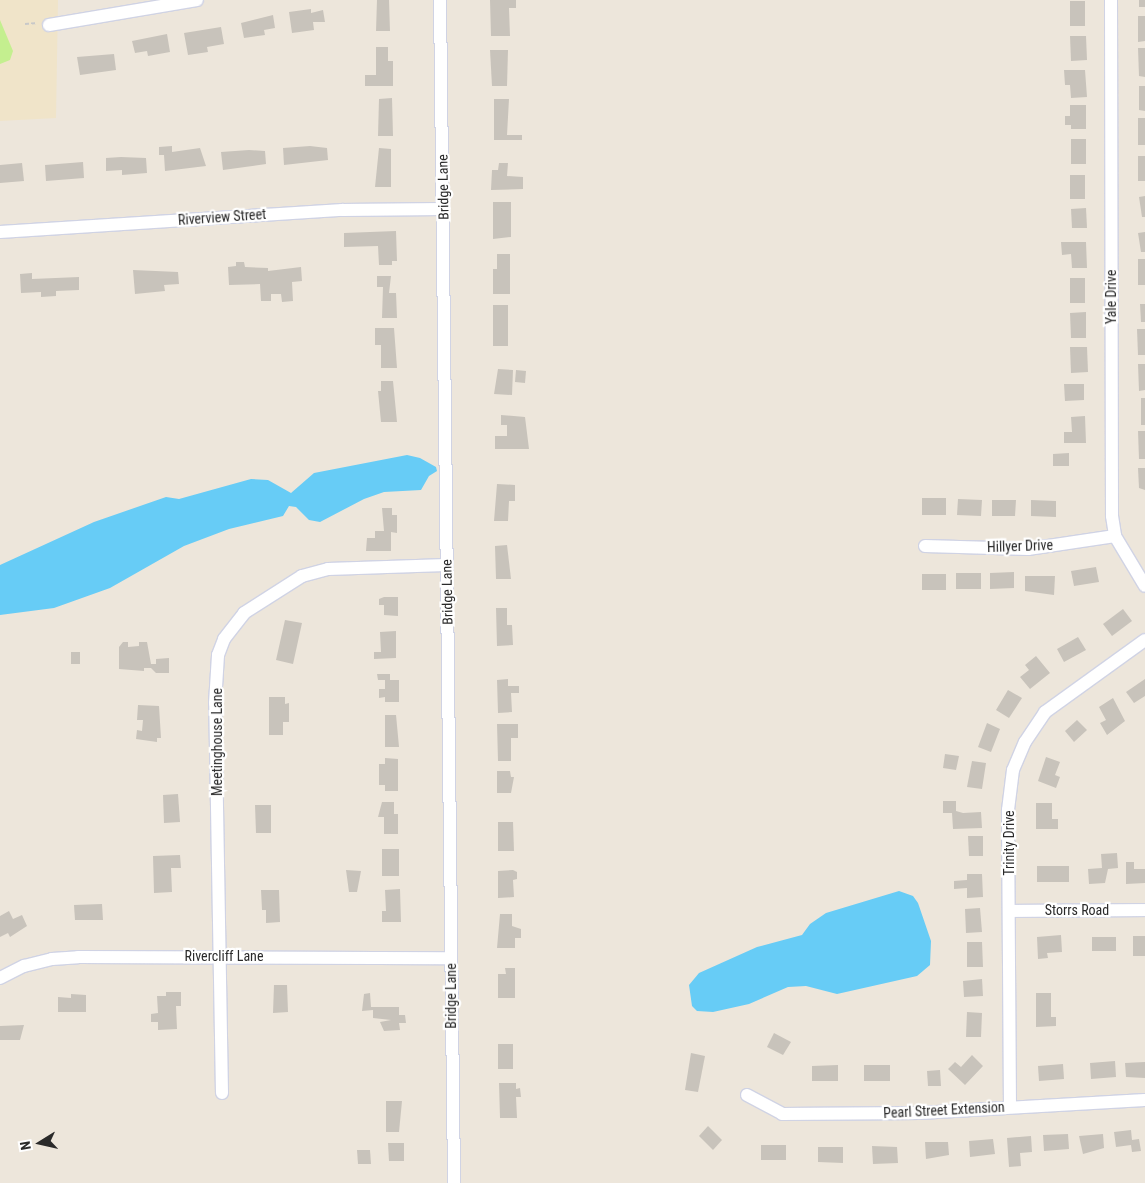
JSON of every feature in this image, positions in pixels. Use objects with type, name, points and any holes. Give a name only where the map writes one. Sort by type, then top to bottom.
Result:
[{"type":"street","points":[[45,24],[198,0]]},
{"type":"street","name":"Bridge Lane","points":[[440,0],[454,1183]]},
{"type":"street","name":"Yale Drive","points":[[1111,0],[1111,472],[1115,536],[1145,586]]},
{"type":"street","name":"Riverview Street","points":[[0,232],[336,210],[443,209]]},
{"type":"street","name":"Hillyer Drive","points":[[925,546],[1038,548],[1115,536]]},
{"type":"street","name":"Meetinghouse Lane","points":[[222,1094],[215,703],[218,655],[227,632],[244,613],[302,576],[328,569],[446,565]]},
{"type":"street","name":"Trinity Drive","points":[[1010,1107],[1008,810],[1013,770],[1025,742],[1045,712],[1145,640]]},
{"type":"street","name":"Storrs Road","points":[[1009,911],[1145,910]]},
{"type":"street","name":"Rivercliff Lane","points":[[0,978],[24,966],[52,958],[220,955],[451,958]]},
{"type":"street","name":"Pearl Street Extension","points":[[747,1095],[782,1114],[920,1113],[1145,1100]]},
{"type":"path","points":[[25,24],[45,24]]},
{"type":"shaded area","points":[[0,0],[58,0],[56,118],[0,121]]},
{"type":"green space","points":[[0,20],[13,51],[10,60],[0,64]]},
{"type":"water","points":[[407,455],[420,458],[436,467],[437,471],[429,476],[421,490],[384,492],[364,499],[320,522],[309,520],[296,507],[289,506],[283,516],[229,529],[184,546],[110,588],[54,608],[0,615],[0,565],[94,522],[166,497],[179,499],[251,479],[268,480],[291,493],[314,473]]},
{"type":"water","points":[[899,891],[913,896],[918,903],[931,941],[930,965],[917,976],[837,994],[806,986],[788,987],[749,1004],[713,1012],[697,1011],[692,1006],[689,985],[699,973],[757,947],[802,935],[810,924],[826,913]]},
{"type":"building","points":[[377,0],[389,0],[390,31],[376,31]]},
{"type":"building","points":[[490,0],[516,0],[516,8],[509,8],[510,36],[491,36]]},
{"type":"building","points":[[1139,0],[1145,0],[1145,7],[1139,7]]},
{"type":"building","points":[[1070,1],[1085,1],[1085,26],[1070,26]]},
{"type":"building","points":[[311,9],[311,13],[323,10],[325,22],[313,22],[314,30],[292,33],[289,12]]},
{"type":"building","points":[[273,15],[275,28],[264,30],[265,35],[244,38],[241,23]]},
{"type":"building","points":[[1138,16],[1145,16],[1145,41],[1138,42]]},
{"type":"building","points":[[221,27],[224,44],[207,47],[208,52],[188,55],[184,33]]},
{"type":"building","points":[[167,34],[170,52],[148,56],[147,51],[135,53],[132,41]]},
{"type":"building","points":[[1070,36],[1086,36],[1087,60],[1071,61]]},
{"type":"building","points":[[376,47],[388,47],[388,61],[393,61],[393,86],[365,86],[365,75],[376,75]]},
{"type":"building","points":[[1138,48],[1145,48],[1145,77],[1139,76]]},
{"type":"building","points":[[490,50],[508,50],[507,86],[492,86]]},
{"type":"building","points":[[114,54],[116,70],[80,75],[77,57]]},
{"type":"building","points":[[1064,70],[1085,70],[1087,97],[1071,98],[1070,85],[1065,85]]},
{"type":"building","points":[[1139,86],[1145,86],[1145,111],[1139,110]]},
{"type":"building","points":[[392,98],[393,136],[378,136],[379,99]]},
{"type":"building","points":[[494,99],[509,99],[507,135],[522,135],[522,140],[494,140]]},
{"type":"building","points":[[1070,105],[1086,105],[1086,129],[1071,129],[1071,125],[1065,125],[1065,116],[1070,116]]},
{"type":"building","points":[[1138,118],[1145,118],[1145,145],[1138,145]]},
{"type":"building","points":[[1071,139],[1086,139],[1086,164],[1071,164]]},
{"type":"building","points":[[172,146],[172,152],[200,148],[206,166],[165,171],[164,155],[159,155],[159,147]]},
{"type":"building","points":[[310,146],[327,148],[328,160],[284,165],[283,148]]},
{"type":"building","points":[[379,148],[391,149],[391,187],[375,187]]},
{"type":"building","points":[[265,151],[266,164],[223,170],[221,152]]},
{"type":"building","points":[[1138,156],[1145,156],[1145,181],[1138,181]]},
{"type":"building","points":[[106,158],[146,158],[147,173],[122,175],[122,170],[106,171]]},
{"type":"building","points":[[83,162],[84,178],[46,181],[45,165]]},
{"type":"building","points":[[22,163],[24,181],[0,183],[0,165]]},
{"type":"building","points":[[499,163],[508,163],[507,176],[523,177],[523,189],[491,190],[492,170],[498,170]]},
{"type":"building","points":[[1070,175],[1085,175],[1085,199],[1070,199]]},
{"type":"building","points":[[1145,196],[1145,217],[1142,217],[1139,197]]},
{"type":"building","points":[[493,202],[511,202],[511,237],[493,239]]},
{"type":"building","points":[[1086,208],[1087,228],[1072,228],[1071,209]]},
{"type":"building","points":[[396,231],[397,261],[392,261],[392,265],[379,265],[378,246],[344,247],[344,233]]},
{"type":"building","points":[[1145,232],[1145,252],[1141,252],[1138,233]]},
{"type":"building","points":[[1061,242],[1086,242],[1087,268],[1072,268],[1071,254],[1062,255]]},
{"type":"building","points":[[497,254],[510,254],[510,294],[493,294],[493,269],[497,269]]},
{"type":"building","points":[[1138,259],[1145,259],[1145,285],[1138,285]]},
{"type":"building","points":[[236,262],[244,262],[245,267],[268,268],[268,271],[301,267],[302,281],[292,282],[293,301],[282,302],[281,294],[271,294],[271,301],[261,301],[260,284],[229,285],[228,267],[236,266]]},
{"type":"building","points":[[133,270],[178,272],[179,284],[164,285],[165,291],[135,294]]},
{"type":"building","points":[[32,273],[32,279],[79,277],[79,290],[56,291],[56,296],[41,297],[41,292],[21,293],[20,274]]},
{"type":"building","points":[[377,276],[391,276],[389,293],[396,293],[397,318],[382,318],[383,287],[377,287]]},
{"type":"building","points":[[1070,278],[1085,278],[1085,303],[1070,303]]},
{"type":"building","points":[[1140,304],[1145,304],[1145,322],[1141,322]]},
{"type":"building","points":[[493,305],[508,305],[508,346],[493,346]]},
{"type":"building","points":[[1086,312],[1086,338],[1071,338],[1070,313]]},
{"type":"building","points":[[375,328],[394,328],[397,368],[381,368],[381,345],[375,345]]},
{"type":"building","points":[[1137,329],[1145,329],[1145,355],[1138,355]]},
{"type":"building","points":[[1070,347],[1087,347],[1088,372],[1071,373]]},
{"type":"building","points":[[1138,364],[1145,364],[1145,390],[1139,391]]},
{"type":"building","points":[[498,369],[513,370],[512,395],[494,394]]},
{"type":"building","points":[[516,370],[526,371],[525,383],[515,382]]},
{"type":"building","points":[[381,381],[393,381],[397,422],[381,422],[378,391],[381,391]]},
{"type":"building","points":[[1064,384],[1084,384],[1084,400],[1065,401]]},
{"type":"building","points":[[1141,398],[1145,398],[1145,425],[1141,425]]},
{"type":"building","points":[[501,415],[525,417],[529,449],[495,449],[495,436],[507,436],[507,425],[501,425]]},
{"type":"building","points":[[1085,416],[1086,443],[1064,443],[1064,432],[1072,432],[1071,417]]},
{"type":"building","points":[[1138,431],[1145,431],[1145,459],[1139,459]]},
{"type":"building","points":[[1069,453],[1069,466],[1053,466],[1053,454]]},
{"type":"building","points":[[1138,468],[1145,468],[1145,490],[1139,488]]},
{"type":"building","points":[[497,484],[515,485],[515,501],[509,501],[508,521],[494,521]]},
{"type":"building","points":[[922,498],[946,498],[946,515],[922,515]]},
{"type":"building","points":[[958,499],[982,500],[981,516],[957,515]]},
{"type":"building","points":[[992,500],[1016,500],[1015,516],[992,516]]},
{"type":"building","points":[[1031,500],[1056,501],[1056,517],[1031,516]]},
{"type":"building","points":[[382,508],[392,508],[392,515],[397,515],[397,533],[391,532],[391,551],[366,551],[367,538],[375,538],[375,531],[384,531]]},
{"type":"building","points":[[507,545],[511,579],[496,579],[495,546]]},
{"type":"building","points":[[1096,567],[1099,582],[1074,586],[1071,571]]},
{"type":"building","points":[[1014,572],[1014,588],[990,589],[990,573]]},
{"type":"building","points":[[956,573],[981,573],[981,589],[956,589]]},
{"type":"building","points":[[922,574],[946,574],[946,590],[922,590]]},
{"type":"building","points":[[1025,576],[1055,576],[1054,595],[1025,591]]},
{"type":"building","points":[[398,597],[398,616],[384,615],[384,605],[379,605],[379,599]]},
{"type":"building","points":[[496,608],[507,608],[507,625],[512,625],[513,645],[497,646]]},
{"type":"building","points":[[1123,609],[1132,621],[1112,636],[1103,624]]},
{"type":"building","points":[[285,620],[302,623],[293,664],[276,660]]},
{"type":"building","points":[[396,631],[396,658],[374,659],[374,652],[381,652],[380,632]]},
{"type":"building","points":[[1078,637],[1086,650],[1064,662],[1057,649]]},
{"type":"building","points":[[123,642],[128,642],[128,647],[139,646],[139,642],[147,642],[151,664],[156,664],[156,659],[169,658],[169,673],[156,673],[151,668],[144,668],[144,671],[119,669],[119,647]]},
{"type":"building","points":[[71,652],[80,652],[80,664],[71,664]]},
{"type":"building","points":[[1036,656],[1050,673],[1030,689],[1020,677],[1029,670],[1025,665]]},
{"type":"building","points":[[377,674],[390,674],[390,680],[399,680],[399,702],[385,702],[385,697],[379,698],[379,689],[385,689],[385,680],[378,680]]},
{"type":"building","points":[[508,679],[508,686],[519,686],[519,693],[511,693],[512,712],[498,713],[497,680]]},
{"type":"building","points":[[1145,679],[1145,696],[1134,703],[1126,692]]},
{"type":"building","points":[[1008,690],[1022,698],[1009,718],[996,710]]},
{"type":"building","points":[[269,697],[285,697],[285,704],[289,703],[289,722],[283,722],[283,735],[269,735]]},
{"type":"building","points":[[1113,698],[1125,721],[1107,735],[1100,723],[1106,720],[1099,707]]},
{"type":"building","points":[[138,705],[159,706],[161,738],[157,738],[157,742],[136,739],[137,730],[142,731],[143,720],[137,720]]},
{"type":"building","points":[[385,715],[396,715],[399,747],[385,747]]},
{"type":"building","points":[[1077,720],[1087,730],[1074,742],[1065,731]]},
{"type":"building","points":[[987,723],[1000,729],[991,752],[978,747]]},
{"type":"building","points":[[497,724],[518,724],[518,738],[511,738],[511,761],[498,761]]},
{"type":"building","points":[[945,754],[959,756],[956,770],[943,768]]},
{"type":"building","points":[[1046,757],[1060,762],[1055,775],[1060,777],[1056,788],[1038,781]]},
{"type":"building","points":[[385,758],[398,759],[398,791],[385,791],[385,785],[379,785],[379,764],[385,764]]},
{"type":"building","points":[[972,761],[986,763],[982,789],[967,787]]},
{"type":"building","points":[[497,771],[510,771],[511,777],[514,777],[511,793],[497,793]]},
{"type":"building","points":[[178,794],[180,822],[164,823],[163,795]]},
{"type":"building","points":[[943,801],[956,801],[956,811],[963,813],[981,812],[982,828],[953,829],[952,813],[943,813]]},
{"type":"building","points":[[382,802],[394,802],[394,814],[398,814],[398,834],[384,834],[384,817],[378,817]]},
{"type":"building","points":[[1036,803],[1052,803],[1052,819],[1058,819],[1058,829],[1036,829]]},
{"type":"building","points":[[255,805],[271,805],[271,833],[256,833]]},
{"type":"building","points":[[498,822],[513,822],[514,851],[498,851]]},
{"type":"building","points":[[968,836],[983,836],[983,856],[969,856]]},
{"type":"building","points":[[382,849],[399,849],[399,876],[382,876]]},
{"type":"building","points":[[1117,853],[1118,868],[1108,869],[1105,883],[1089,884],[1088,869],[1102,868],[1101,854]]},
{"type":"building","points":[[180,855],[181,868],[171,868],[172,892],[154,893],[153,856]]},
{"type":"building","points":[[1126,862],[1134,862],[1134,869],[1145,869],[1145,883],[1126,884]]},
{"type":"building","points":[[1037,866],[1069,866],[1069,882],[1037,882]]},
{"type":"building","points":[[346,870],[361,871],[357,892],[349,892]]},
{"type":"building","points":[[513,870],[517,872],[517,879],[513,880],[514,897],[498,898],[498,871]]},
{"type":"building","points":[[967,874],[982,874],[983,897],[967,898],[967,888],[954,889],[954,881],[967,880]]},
{"type":"building","points":[[400,889],[401,922],[382,922],[382,911],[386,911],[385,890]]},
{"type":"building","points":[[261,890],[279,890],[280,922],[266,923],[266,910],[262,910]]},
{"type":"building","points":[[102,904],[103,920],[75,920],[74,905]]},
{"type":"building","points":[[980,908],[982,932],[966,933],[965,909]]},
{"type":"building","points":[[9,911],[13,919],[22,915],[27,926],[10,937],[8,933],[0,937],[0,916]]},
{"type":"building","points":[[500,914],[512,914],[512,926],[521,929],[521,938],[515,938],[515,948],[497,948]]},
{"type":"building","points":[[1061,935],[1062,952],[1047,953],[1048,958],[1038,959],[1037,937]]},
{"type":"building","points":[[1133,936],[1145,936],[1145,956],[1133,956]]},
{"type":"building","points":[[1092,937],[1116,937],[1116,951],[1092,951]]},
{"type":"building","points":[[967,942],[982,942],[983,967],[967,967]]},
{"type":"building","points":[[505,968],[515,968],[515,998],[498,998],[498,974],[506,974]]},
{"type":"building","points":[[982,979],[983,996],[964,997],[963,981]]},
{"type":"building","points":[[274,985],[287,985],[288,1012],[273,1013]]},
{"type":"building","points":[[166,992],[181,992],[181,1006],[176,1006],[177,1029],[158,1030],[158,1022],[151,1022],[151,1014],[158,1013],[157,996],[166,996]]},
{"type":"building","points":[[370,993],[371,1007],[399,1007],[399,1015],[405,1015],[406,1023],[399,1023],[400,1030],[384,1031],[380,1022],[391,1020],[373,1018],[373,1010],[362,1011],[364,994]]},
{"type":"building","points":[[1036,993],[1051,993],[1051,1017],[1056,1017],[1056,1026],[1036,1027]]},
{"type":"building","points":[[71,994],[86,995],[86,1012],[58,1012],[58,997],[71,998]]},
{"type":"building","points":[[967,1012],[982,1013],[981,1037],[966,1037]]},
{"type":"building","points":[[24,1025],[20,1040],[0,1040],[0,1026]]},
{"type":"building","points":[[774,1033],[791,1042],[783,1055],[767,1047]]},
{"type":"building","points":[[498,1044],[513,1044],[513,1069],[498,1069]]},
{"type":"building","points":[[691,1053],[705,1056],[698,1092],[685,1090]]},
{"type":"building","points":[[972,1055],[983,1066],[965,1085],[948,1069],[955,1062],[961,1067]]},
{"type":"building","points":[[1115,1061],[1116,1077],[1091,1079],[1090,1063]]},
{"type":"building","points":[[1145,1062],[1145,1078],[1126,1077],[1125,1063]]},
{"type":"building","points":[[1063,1064],[1064,1079],[1039,1081],[1038,1066]]},
{"type":"building","points":[[838,1065],[838,1081],[812,1081],[812,1066]]},
{"type":"building","points":[[864,1065],[890,1065],[890,1081],[864,1081]]},
{"type":"building","points":[[940,1070],[941,1086],[928,1086],[927,1071]]},
{"type":"building","points":[[499,1083],[516,1083],[516,1089],[520,1088],[521,1097],[516,1097],[517,1118],[500,1118]]},
{"type":"building","points":[[386,1101],[402,1101],[399,1132],[386,1132]]},
{"type":"building","points":[[708,1126],[722,1140],[713,1150],[699,1136]]},
{"type":"building","points":[[1131,1130],[1132,1140],[1139,1139],[1141,1151],[1132,1152],[1131,1145],[1116,1147],[1114,1132]]},
{"type":"building","points":[[1068,1134],[1069,1149],[1044,1151],[1043,1135]]},
{"type":"building","points":[[1103,1134],[1104,1148],[1083,1154],[1079,1136]]},
{"type":"building","points":[[1031,1136],[1032,1152],[1020,1153],[1021,1166],[1009,1167],[1007,1138]]},
{"type":"building","points":[[993,1139],[995,1154],[970,1157],[969,1141]]},
{"type":"building","points":[[925,1142],[948,1142],[949,1155],[926,1159]]},
{"type":"building","points":[[388,1143],[404,1143],[404,1161],[389,1161]]},
{"type":"building","points":[[761,1145],[786,1145],[786,1160],[761,1160]]},
{"type":"building","points":[[872,1146],[897,1147],[898,1163],[873,1164]]},
{"type":"building","points":[[818,1147],[843,1147],[843,1163],[818,1162]]},
{"type":"building","points":[[357,1150],[370,1150],[371,1164],[358,1164]]}]
